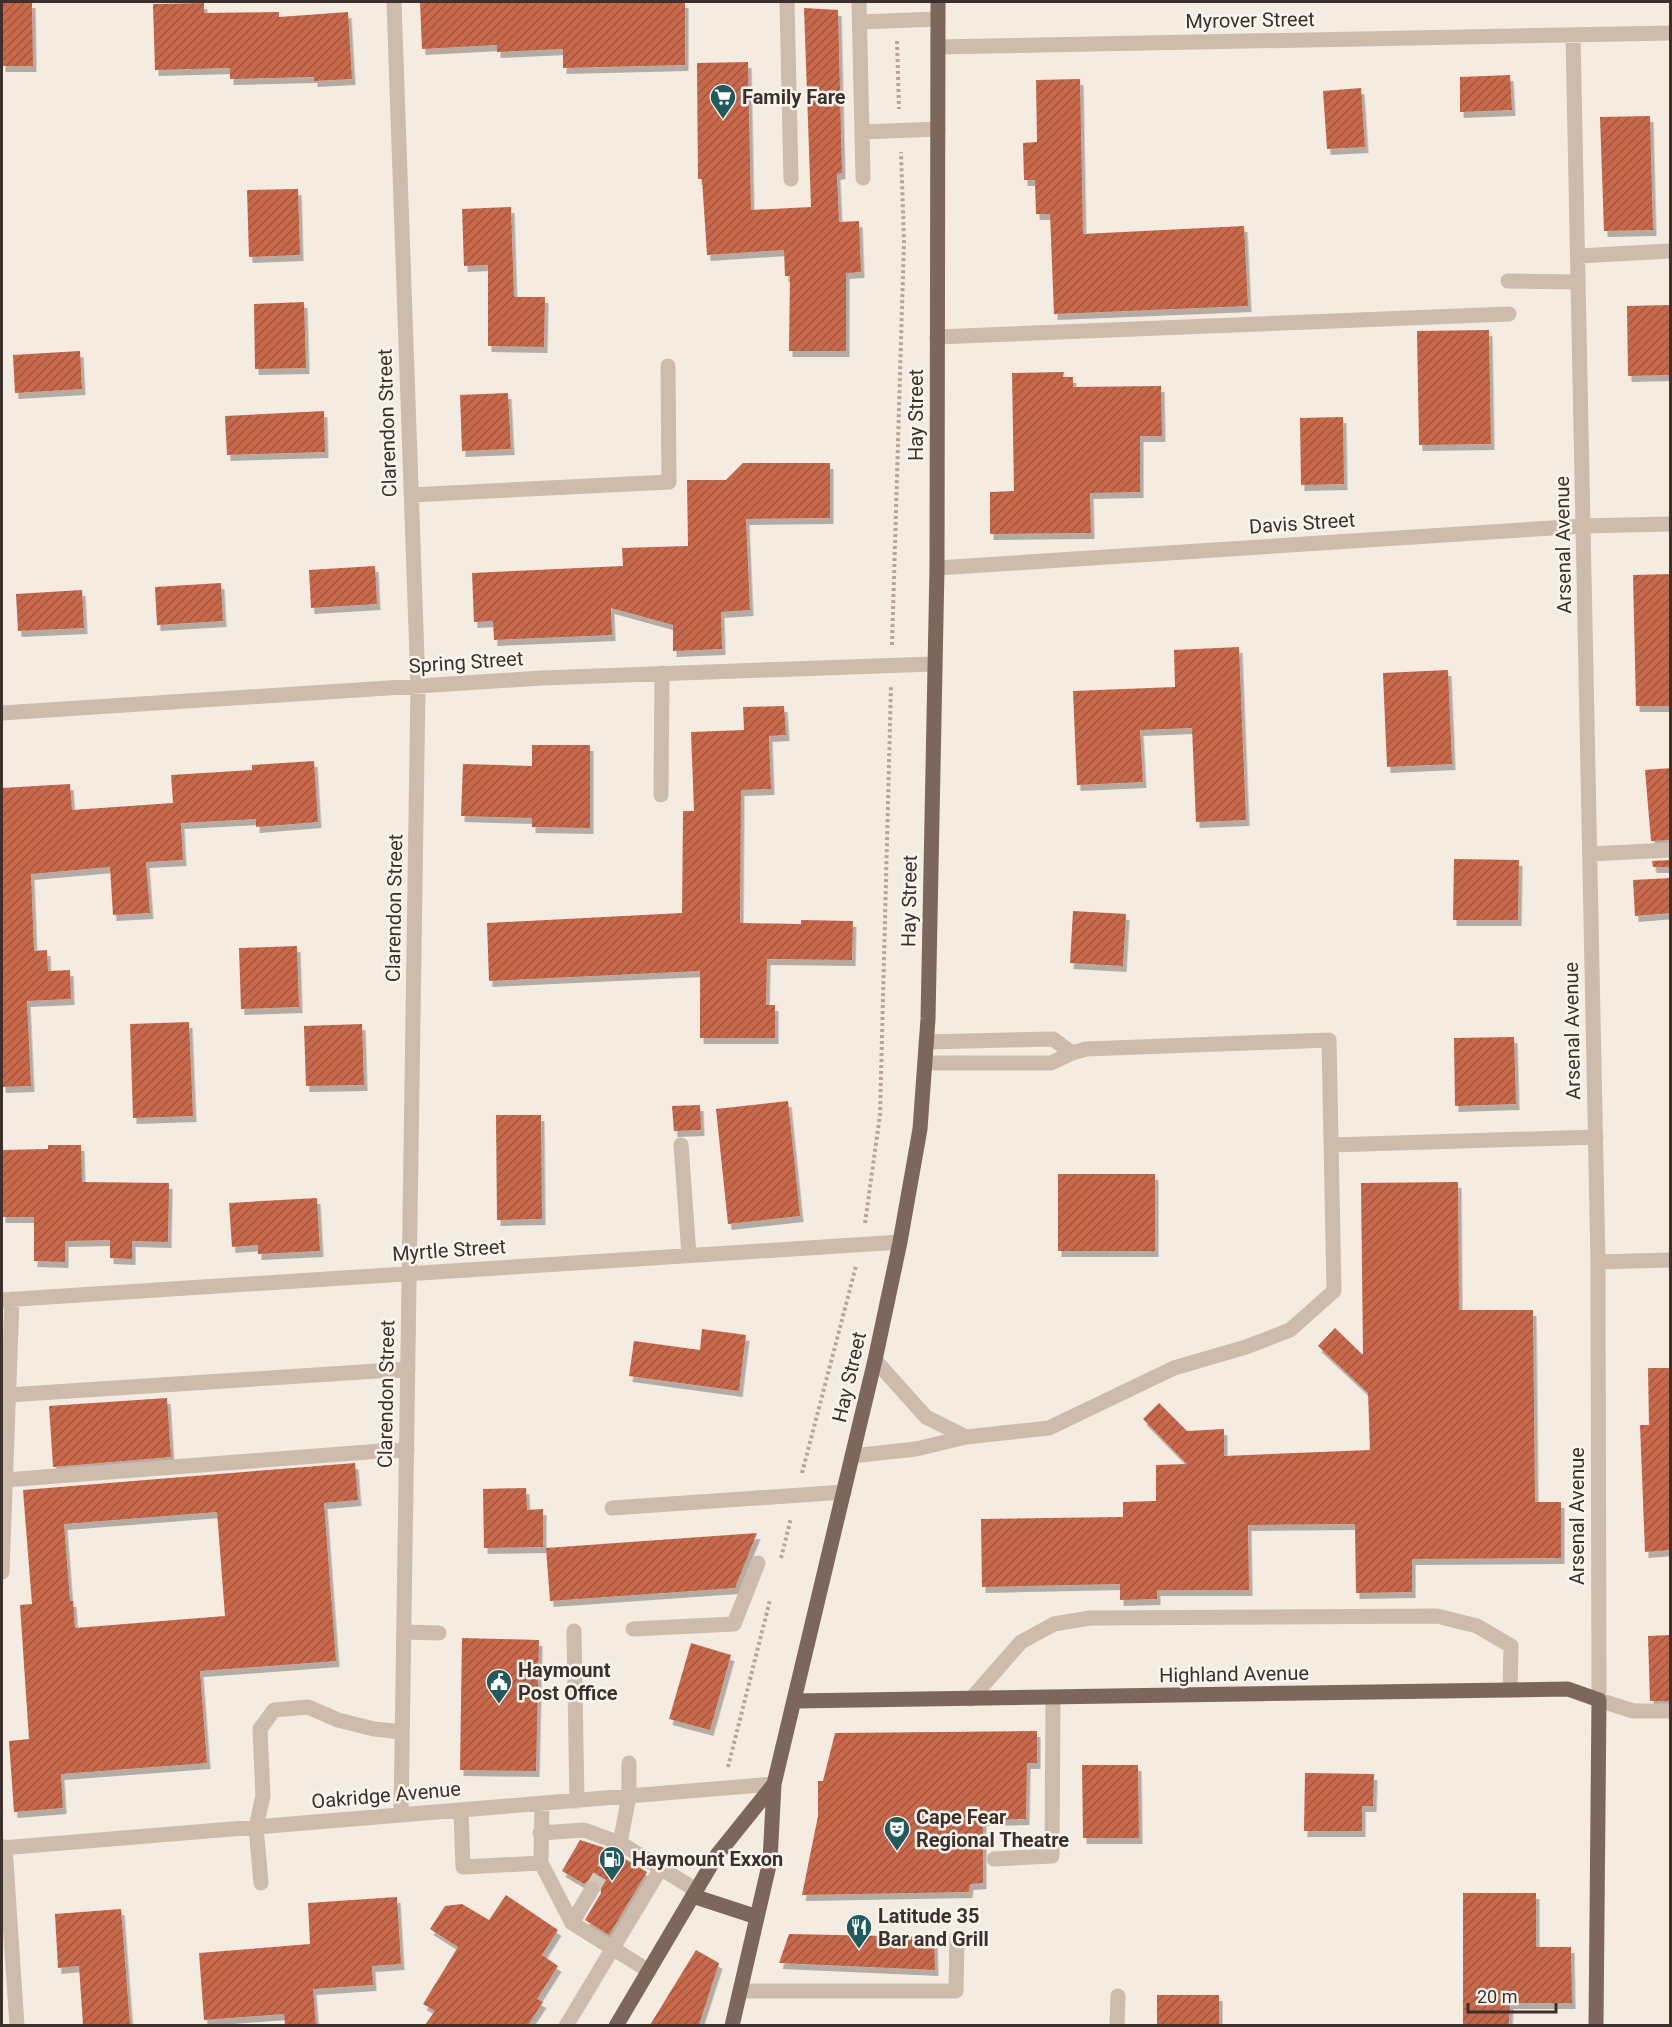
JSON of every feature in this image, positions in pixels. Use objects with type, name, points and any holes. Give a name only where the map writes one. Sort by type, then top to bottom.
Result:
[{"type":"main road","name":"Hay Street","points":[[774,1784],[875,1360],[900,1242],[920,1129],[928,1019],[933,664],[937,568],[938,2]]},
{"type":"main road","name":"Highland Avenue","points":[[794,1701],[1568,1689],[1599,1700]]},
{"type":"main road","name":"Arsenal Avenue","points":[[1596,2025],[1599,1700]]},
{"type":"main road","points":[[616,2025],[717,1855],[774,1784]]},
{"type":"main road","points":[[732,2025],[770,1861],[774,1784]]},
{"type":"main road","points":[[694,1893],[758,1917]]},
{"type":"street","name":"Clarendon Street","points":[[394,2],[418,686],[401,1815]]},
{"type":"street","points":[[787,2],[791,179]]},
{"type":"street","points":[[859,2],[863,178]]},
{"type":"street","points":[[860,22],[938,19]]},
{"type":"street","name":"Myrover Street","points":[[938,47],[1671,33]]},
{"type":"street","name":"Arsenal Avenue","points":[[1573,35],[1598,1262],[1599,1700]]},
{"type":"street","points":[[862,132],[938,129]]},
{"type":"street","points":[[1578,256],[1671,251]]},
{"type":"street","points":[[1508,281],[1578,282]]},
{"type":"street","points":[[937,337],[1509,314]]},
{"type":"street","points":[[411,495],[669,482],[668,366]]},
{"type":"street","name":"Davis Street","points":[[937,568],[1583,526],[1671,524]]},
{"type":"street","name":"Spring Street","points":[[2,713],[542,678],[933,664]]},
{"type":"street","points":[[661,795],[662,673]]},
{"type":"street","points":[[1590,854],[1671,850]]},
{"type":"street","points":[[926,1042],[1053,1039],[1072,1053]]},
{"type":"street","points":[[852,1456],[916,1449],[966,1437],[1049,1428],[1174,1368],[1246,1347],[1290,1330],[1334,1291],[1329,1040],[1086,1049],[1051,1063],[925,1063]]},
{"type":"street","points":[[1330,1144],[1596,1137]]},
{"type":"street","points":[[681,1145],[689,1255]]},
{"type":"street","name":"Myrtle Street","points":[[7,1299],[900,1242]]},
{"type":"street","points":[[1598,1262],[1671,1260]]},
{"type":"street","points":[[2,1572],[8,1395],[7,1299]]},
{"type":"street","points":[[875,1360],[926,1417],[966,1437]]},
{"type":"street","points":[[8,1395],[408,1369]]},
{"type":"street","points":[[5,1480],[407,1449]]},
{"type":"street","points":[[612,1508],[844,1492]]},
{"type":"street","points":[[633,1629],[734,1624],[758,1563]]},
{"type":"street","points":[[971,1699],[1021,1642],[1054,1624],[1090,1618],[1437,1616],[1477,1626],[1511,1646],[1510,1690]]},
{"type":"street","points":[[574,1631],[577,1801]]},
{"type":"street","points":[[404,1632],[439,1633]]},
{"type":"street","points":[[994,1859],[1052,1856],[1053,1698]]},
{"type":"street","name":"Highland Avenue","points":[[1599,1700],[1633,1711],[1671,1711]]},
{"type":"street","points":[[261,1882],[256,1827],[263,1796],[261,1729],[274,1710],[308,1707],[338,1720],[374,1729],[402,1732]]},
{"type":"street","points":[[617,1848],[629,1796],[629,1763]]},
{"type":"street","name":"Oakridge Avenue","points":[[3,1848],[774,1784]]},
{"type":"street","points":[[542,1803],[541,1863],[572,1923],[649,1971]]},
{"type":"street","points":[[461,1810],[463,1867],[541,1863]]},
{"type":"street","points":[[540,1833],[584,1830],[661,1868],[694,1893]]},
{"type":"street","points":[[3,1848],[17,2025]]},
{"type":"street","points":[[566,2025],[661,1868]]},
{"type":"street","points":[[572,1923],[592,1889]]},
{"type":"street","points":[[740,1991],[956,1991],[957,1938]]},
{"type":"street","points":[[1117,2025],[1118,1996]]},
{"type":"path","points":[[779,1564],[862,1244],[880,1115],[904,241],[896,21]]},
{"type":"path","points":[[722,1788],[771,1597]]},
{"type":"building","points":[[2,2],[32,2],[33,66],[2,66]]},
{"type":"building","points":[[420,2],[685,2],[685,65],[563,68],[563,49],[497,52],[497,45],[422,49]]},
{"type":"building","points":[[204,3],[204,13],[279,12],[279,17],[348,12],[352,79],[314,81],[314,77],[230,79],[230,68],[155,70],[153,4]]},
{"type":"building","points":[[804,8],[838,10],[842,173],[837,174],[839,222],[859,221],[861,272],[846,273],[846,351],[789,351],[790,276],[785,276],[784,250],[707,255],[702,179],[698,179],[697,63],[748,62],[751,210],[811,207]]},
{"type":"building","points":[[1510,75],[1512,110],[1460,112],[1460,77]]},
{"type":"building","points":[[1080,79],[1083,234],[1244,226],[1248,306],[1054,314],[1050,214],[1036,214],[1035,180],[1024,180],[1023,143],[1037,142],[1036,80]]},
{"type":"building","points":[[1361,88],[1365,147],[1327,149],[1323,91]]},
{"type":"building","points":[[1650,116],[1653,230],[1604,231],[1600,117]]},
{"type":"building","points":[[298,189],[300,255],[249,257],[247,190]]},
{"type":"building","points":[[511,207],[514,297],[545,297],[544,347],[488,346],[488,265],[464,266],[462,209]]},
{"type":"building","points":[[304,302],[306,368],[255,369],[254,304]]},
{"type":"building","points":[[1671,305],[1671,375],[1628,376],[1627,306]]},
{"type":"building","points":[[1489,330],[1491,444],[1419,445],[1417,331]]},
{"type":"building","points":[[80,351],[82,389],[15,393],[13,355]]},
{"type":"building","points":[[1064,372],[1063,377],[1073,377],[1073,387],[1161,386],[1162,436],[1140,436],[1140,492],[1090,493],[1091,533],[990,534],[990,492],[1014,491],[1012,373]]},
{"type":"building","points":[[508,393],[511,449],[462,451],[460,395]]},
{"type":"building","points":[[324,411],[325,452],[227,455],[225,416]]},
{"type":"building","points":[[1343,417],[1344,484],[1301,485],[1300,418]]},
{"type":"building","points":[[743,463],[830,463],[830,518],[746,519],[750,610],[721,612],[722,649],[673,651],[673,625],[611,608],[612,635],[494,640],[493,621],[474,622],[472,573],[623,566],[622,548],[688,546],[687,480],[726,480]]},
{"type":"building","points":[[375,566],[377,604],[311,608],[309,570]]},
{"type":"building","points":[[1671,574],[1671,706],[1636,706],[1633,575]]},
{"type":"building","points":[[221,583],[223,621],[157,625],[155,587]]},
{"type":"building","points":[[82,590],[84,628],[18,631],[16,594]]},
{"type":"building","points":[[1239,647],[1246,820],[1196,822],[1192,728],[1140,730],[1143,782],[1077,785],[1073,691],[1175,687],[1174,650]]},
{"type":"building","points":[[1448,670],[1452,764],[1387,767],[1383,673]]},
{"type":"building","points":[[784,706],[786,735],[769,736],[771,789],[741,790],[740,923],[801,924],[801,920],[853,921],[852,960],[767,959],[766,1005],[775,1005],[775,1038],[700,1038],[700,971],[489,981],[487,923],[682,913],[683,811],[694,811],[691,732],[744,730],[743,707]]},
{"type":"building","points":[[532,745],[590,745],[590,828],[532,827],[532,818],[461,816],[463,764],[532,766]]},
{"type":"building","points":[[314,761],[318,822],[256,827],[256,819],[181,823],[183,860],[146,862],[150,913],[113,915],[110,867],[31,874],[34,951],[47,950],[48,971],[70,970],[71,999],[27,1001],[31,1086],[2,1087],[2,788],[70,784],[72,810],[173,803],[171,775],[252,770],[252,765]]},
{"type":"building","points":[[1671,768],[1671,840],[1651,841],[1645,770]]},
{"type":"building","points":[[1454,859],[1519,860],[1518,920],[1453,920]]},
{"type":"building","points":[[1671,860],[1671,867],[1653,867],[1652,861]]},
{"type":"building","points":[[1671,878],[1671,913],[1635,916],[1633,880]]},
{"type":"building","points":[[1073,911],[1126,914],[1123,966],[1070,963]]},
{"type":"building","points":[[297,946],[299,1007],[241,1009],[239,948]]},
{"type":"building","points":[[189,1022],[193,1116],[133,1118],[130,1024]]},
{"type":"building","points":[[362,1024],[364,1085],[306,1086],[304,1026]]},
{"type":"building","points":[[1514,1037],[1516,1104],[1455,1106],[1454,1038]]},
{"type":"building","points":[[788,1101],[800,1216],[728,1224],[716,1109]]},
{"type":"building","points":[[700,1105],[701,1130],[674,1131],[672,1106]]},
{"type":"building","points":[[496,1115],[541,1115],[542,1219],[497,1220]]},
{"type":"building","points":[[48,1145],[81,1145],[82,1182],[169,1183],[168,1242],[132,1241],[132,1259],[110,1258],[110,1240],[65,1241],[65,1262],[34,1261],[34,1217],[2,1217],[2,1150],[48,1149]]},
{"type":"building","points":[[1058,1174],[1155,1174],[1155,1251],[1058,1251]]},
{"type":"building","points":[[1458,1182],[1459,1310],[1533,1310],[1535,1502],[1561,1502],[1561,1558],[1412,1559],[1412,1592],[1356,1593],[1355,1524],[1248,1525],[1249,1590],[1157,1590],[1157,1599],[1120,1600],[1120,1584],[982,1587],[981,1519],[1123,1517],[1123,1502],[1156,1501],[1156,1465],[1187,1464],[1143,1419],[1159,1403],[1187,1431],[1224,1429],[1224,1456],[1370,1450],[1368,1393],[1318,1346],[1335,1328],[1363,1355],[1361,1183]]},
{"type":"building","points":[[317,1198],[320,1251],[258,1254],[258,1245],[232,1247],[229,1203]]},
{"type":"building","points":[[702,1329],[746,1335],[739,1391],[629,1376],[634,1341],[700,1350]]},
{"type":"building","points":[[1648,1368],[1671,1368],[1671,1550],[1645,1552],[1640,1425],[1649,1425]]},
{"type":"building","points":[[167,1398],[171,1457],[53,1467],[49,1406]]},
{"type":"building","points":[[355,1463],[358,1500],[324,1503],[336,1661],[200,1671],[207,1763],[61,1774],[63,1808],[14,1812],[9,1741],[29,1739],[20,1605],[32,1604],[23,1490]],"holes":[[[217,1512],[225,1616],[75,1628],[73,1601],[70,1601],[64,1524]]]},
{"type":"building","points":[[526,1488],[527,1510],[543,1509],[543,1547],[484,1548],[483,1489]]},
{"type":"building","points":[[757,1533],[735,1588],[550,1601],[546,1548]]},
{"type":"building","points":[[1671,1635],[1671,1701],[1650,1701],[1648,1636]]},
{"type":"building","name":"Haymount Post Office","points":[[462,1638],[539,1640],[536,1771],[460,1770]]},
{"type":"building","points":[[691,1643],[731,1655],[710,1730],[669,1719]]},
{"type":"building","name":"Cape Fear Regional Theatre","points":[[1037,1731],[1037,1763],[1027,1763],[1026,1819],[983,1820],[983,1883],[970,1884],[969,1892],[802,1895],[818,1816],[818,1781],[823,1781],[835,1733]]},
{"type":"building","points":[[1082,1765],[1138,1765],[1139,1838],[1083,1838]]},
{"type":"building","points":[[1305,1773],[1374,1774],[1373,1806],[1362,1806],[1362,1831],[1304,1831]]},
{"type":"building","name":"Haymount Exxon","points":[[580,1840],[605,1848],[605,1856],[609,1860],[618,1861],[622,1857],[647,1872],[609,1935],[585,1920],[601,1893],[600,1884],[591,1879],[584,1884],[562,1871]]},
{"type":"building","points":[[1463,1893],[1536,1893],[1536,1947],[1571,1947],[1572,2003],[1510,2003],[1509,2025],[1463,2025]]},
{"type":"building","points":[[506,1895],[558,1930],[542,1955],[558,1966],[537,1999],[543,2002],[528,2025],[425,2025],[435,2011],[423,2004],[458,1947],[430,1929],[445,1906],[462,1904],[489,1920]]},
{"type":"building","points":[[397,1897],[401,1964],[372,1966],[373,1985],[313,1989],[316,2025],[285,2025],[284,2014],[204,2020],[199,1953],[310,1944],[308,1903]]},
{"type":"building","points":[[121,1909],[130,2025],[83,2025],[79,1966],[58,1968],[55,1914]]},
{"type":"building","name":"Latitude 35 Bar and Grill","points":[[789,1934],[934,1937],[935,1970],[779,1963]]},
{"type":"building","points":[[696,1950],[719,1963],[699,2025],[650,2025]]},
{"type":"building","points":[[1157,1995],[1219,1995],[1219,2025],[1157,2025]]},
{"type":"tunnel","points":[[592,1889],[614,1852]]},
{"type":"place","name":"Family Fare","points":[[723,120]]},
{"type":"place","name":"Haymount Post Office","points":[[499,1705]]},
{"type":"place","name":"Cape Fear Regional Theatre","points":[[897,1852]]},
{"type":"place","name":"Haymount Exxon","points":[[612,1882]]},
{"type":"place","name":"Latitude 35 Bar and Grill","points":[[859,1950]]}]
